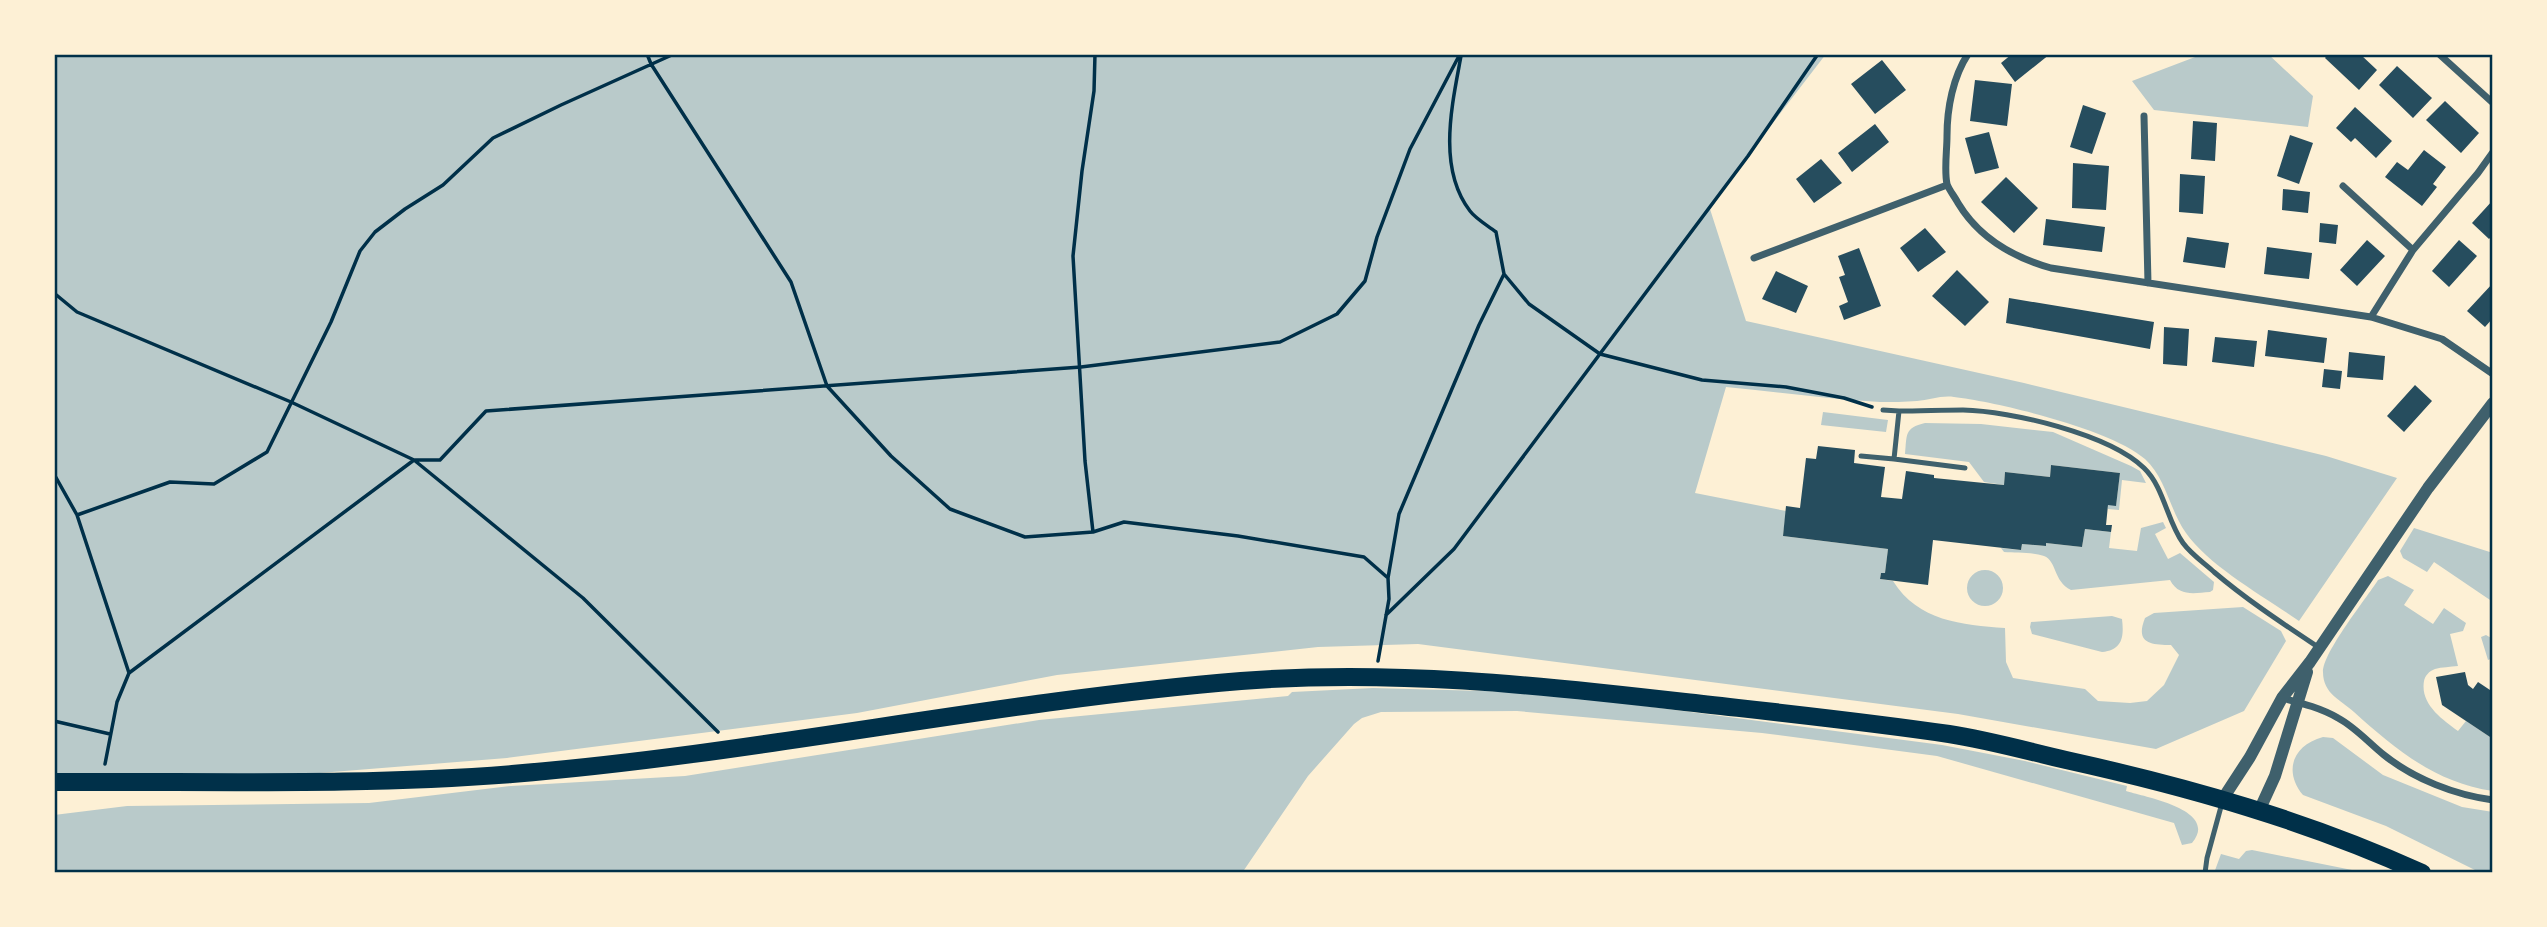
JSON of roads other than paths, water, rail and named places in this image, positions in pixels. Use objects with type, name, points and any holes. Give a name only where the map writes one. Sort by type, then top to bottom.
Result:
[{"type":"highway","points":[[54,782],[357,782],[512,774],[735,750],[1064,700],[1245,680],[1375,677],[1509,682],[1954,735],[2095,766],[2222,800],[2340,838],[2422,873]]},
{"type":"street","points":[[1968,54],[1957,71],[1948,121],[1947,185],[1968,219],[2006,251],[2051,268],[2371,317],[2442,339],[2493,374]]},
{"type":"street","points":[[2439,54],[2493,103]]},
{"type":"street","points":[[2144,116],[2148,283]]},
{"type":"street","points":[[2371,317],[2413,250],[2493,152]]},
{"type":"street","points":[[1754,257],[1947,185]]},
{"type":"street","points":[[2343,186],[2413,250]]},
{"type":"street","points":[[2222,800],[2250,757],[2282,698],[2310,662],[2428,488],[2493,403]]},
{"type":"street","points":[[2259,811],[2275,776],[2310,662]]},
{"type":"street","points":[[2282,698],[2341,719],[2385,756],[2407,770],[2463,794],[2493,800]]},
{"type":"lane","points":[[1883,410],[1966,410],[2032,420],[2090,438],[2124,454],[2151,477],[2186,547],[2243,597],[2318,647]]},
{"type":"lane","points":[[1894,459],[1899,411]]},
{"type":"lane","points":[[1861,456],[1965,468]]},
{"type":"lane","points":[[2205,873],[2222,800]]}]
